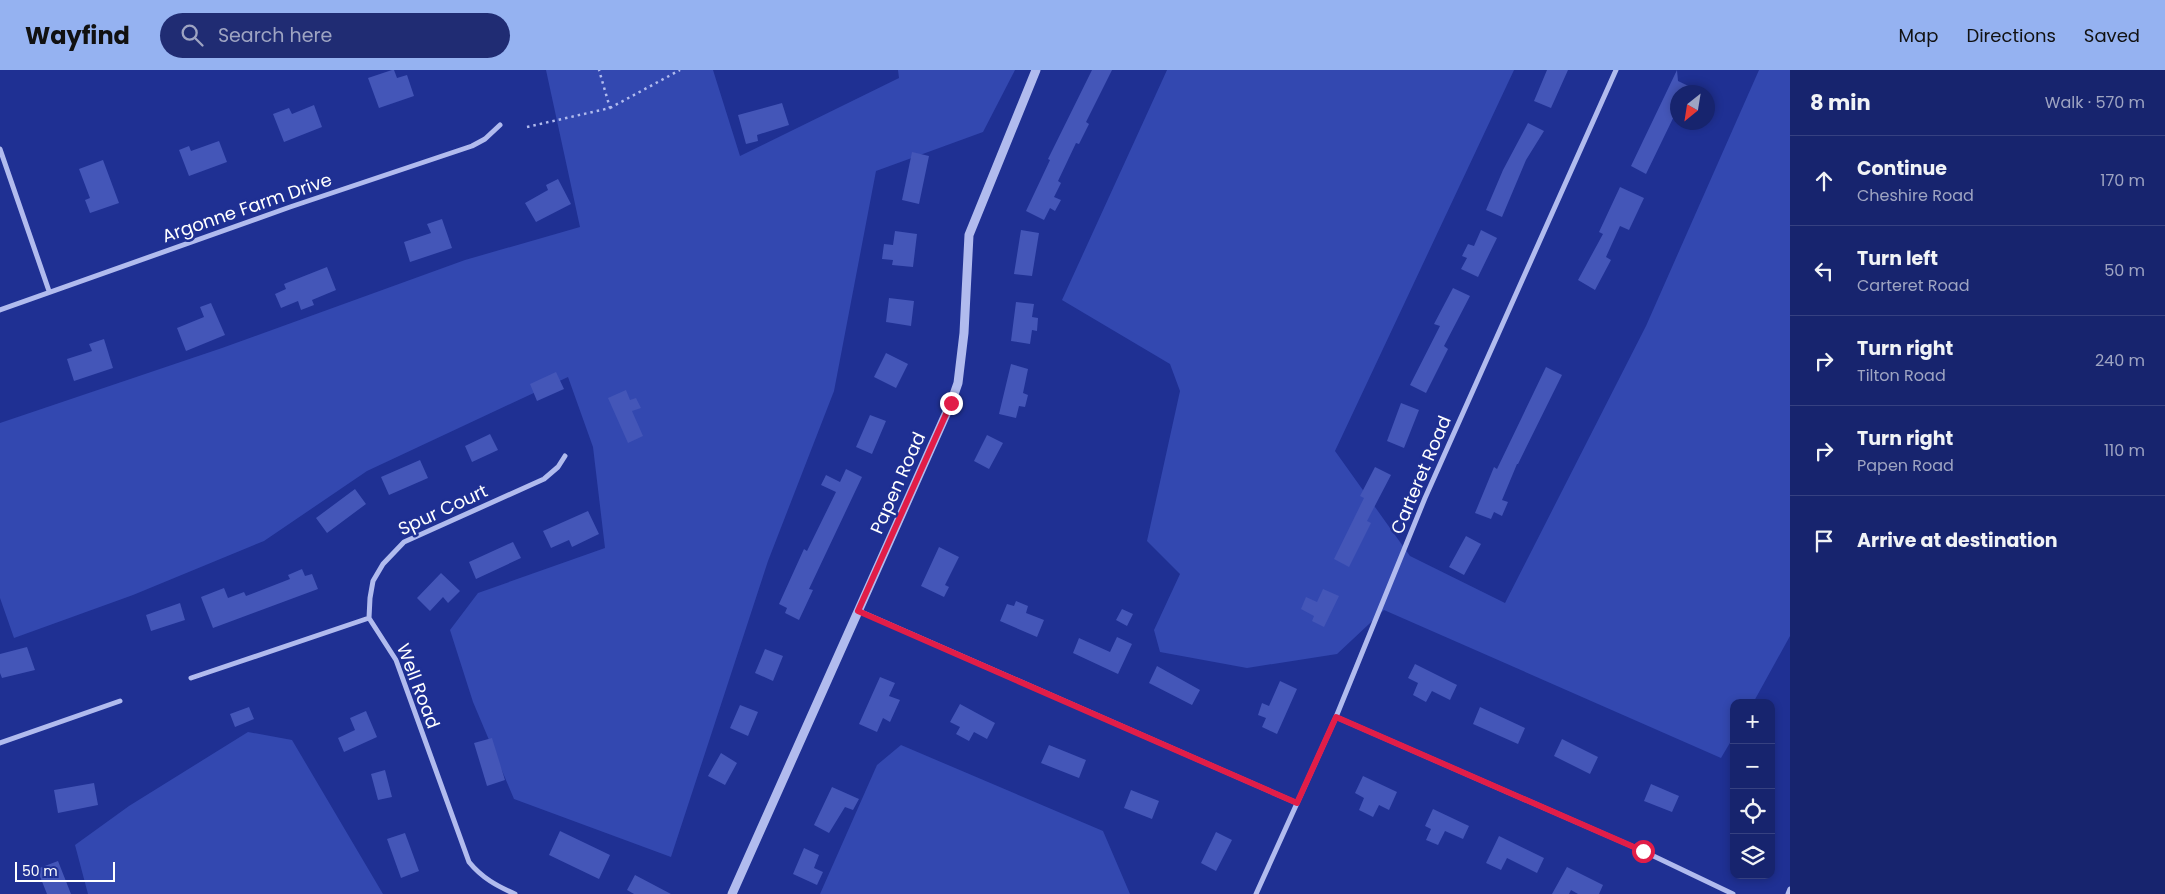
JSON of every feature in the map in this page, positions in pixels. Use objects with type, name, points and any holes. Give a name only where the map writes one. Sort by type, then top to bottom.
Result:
[{"type":"street","name":"Papen Road","points":[[732,894],[951,403],[958,383],[964,333],[969,235],[1036,70]]},
{"type":"street","name":"Carteret Road","points":[[1256,894],[1336,717],[1425,498],[1616,70]]},
{"type":"street","name":"Argonne Farm Drive","points":[[0,310],[49,291],[472,146],[485,139],[500,125]]},
{"type":"street","points":[[0,149],[49,291]]},
{"type":"street","name":"Spur Court","points":[[369,618],[370,598],[374,580],[383,564],[404,542],[544,479],[558,467],[565,456]]},
{"type":"street","points":[[858,611],[1297,803]]},
{"type":"street","points":[[191,678],[369,618]]},
{"type":"street","name":"Well Road","points":[[369,618],[396,660],[469,862],[477,872],[496,886],[515,894]]},
{"type":"street","points":[[0,743],[120,701]]},
{"type":"street","points":[[1336,717],[1643,851],[1733,894]]},
{"type":"street","points":[[1788,894],[1790,889]]},
{"type":"path","points":[[599,70],[610,108]]},
{"type":"path","points":[[527,128],[610,108],[680,70]]},
{"type":"shaded area","points":[[546,70],[713,70],[740,156],[899,78],[898,70],[1015,70],[983,132],[876,171],[834,391],[768,561],[671,857],[514,799],[473,702],[450,630],[478,593],[605,548],[593,447],[568,377],[367,471],[264,541],[133,595],[14,638],[0,598],[0,423],[222,348],[465,260],[580,227]]},
{"type":"shaded area","points":[[1167,70],[1514,70],[1335,451],[1410,556],[1505,603],[1646,326],[1759,70],[1790,70],[1790,636],[1755,699],[1730,699],[1730,743],[1721,758],[1384,610],[1337,654],[1247,668],[1160,652],[1154,630],[1180,574],[1147,541],[1180,391],[1170,364],[1062,300]]},
{"type":"shaded area","points":[[248,732],[292,740],[383,894],[88,894],[75,845],[129,806]]},
{"type":"shaded area","points":[[901,745],[1103,831],[1130,894],[820,894],[877,765]]},
{"type":"building","points":[[394,70],[397,78],[407,75],[414,96],[379,108],[368,78]]},
{"type":"building","points":[[1092,70],[1112,70],[1086,122],[1089,124],[1079,144],[1076,143],[1058,181],[1061,183],[1054,197],[1061,200],[1055,211],[1050,208],[1044,220],[1026,211],[1050,160],[1048,159]]},
{"type":"building","points":[[1547,70],[1568,70],[1551,108],[1534,101]]},
{"type":"building","points":[[1677,70],[1678,81],[1686,85],[1670,85],[1670,124],[1646,174],[1631,166]]},
{"type":"building","points":[[782,103],[789,125],[757,135],[758,141],[746,144],[738,115]]},
{"type":"building","points":[[314,105],[322,127],[284,142],[273,114],[289,108],[292,114]]},
{"type":"building","points":[[1528,123],[1544,131],[1526,160],[1502,217],[1486,210],[1503,170]]},
{"type":"building","points":[[219,141],[227,162],[189,176],[179,150],[189,146],[191,151]]},
{"type":"building","points":[[912,152],[929,156],[919,204],[902,200]]},
{"type":"building","points":[[103,160],[119,203],[90,213],[85,200],[90,198],[79,169]]},
{"type":"building","points":[[558,179],[571,204],[536,222],[525,203],[548,190],[546,185]]},
{"type":"building","points":[[1620,187],[1644,198],[1629,230],[1620,226],[1606,257],[1611,260],[1595,290],[1578,280],[1603,234],[1599,232]]},
{"type":"building","points":[[442,219],[452,248],[410,262],[404,242],[431,233],[427,224]]},
{"type":"building","points":[[1021,230],[1039,233],[1032,276],[1014,274]]},
{"type":"building","points":[[1481,230],[1497,238],[1478,277],[1461,269],[1467,258],[1462,256],[1468,244],[1474,246]]},
{"type":"building","points":[[895,231],[917,234],[913,267],[892,265],[893,260],[882,259],[884,244],[893,245]]},
{"type":"building","points":[[327,267],[336,290],[312,300],[314,305],[301,310],[298,301],[281,308],[275,294],[286,289],[284,284]]},
{"type":"building","points":[[1453,288],[1470,296],[1444,346],[1448,349],[1426,393],[1410,385],[1440,326],[1434,324]]},
{"type":"building","points":[[889,298],[914,301],[911,326],[886,322]]},
{"type":"building","points":[[1016,302],[1034,304],[1032,317],[1038,318],[1037,331],[1032,330],[1030,344],[1011,341]]},
{"type":"building","points":[[211,303],[225,335],[186,351],[177,328],[204,317],[200,307]]},
{"type":"building","points":[[104,339],[113,368],[74,381],[67,359],[92,351],[89,344]]},
{"type":"building","points":[[886,353],[908,364],[896,388],[874,377]]},
{"type":"building","points":[[1011,364],[1028,369],[1023,393],[1028,395],[1025,407],[1019,406],[1016,418],[999,414]]},
{"type":"building","points":[[1546,367],[1562,375],[1517,464],[1502,500],[1508,502],[1502,516],[1494,512],[1491,519],[1475,513],[1494,467],[1497,469]]},
{"type":"building","points":[[556,372],[564,389],[537,401],[530,384]]},
{"type":"building","points":[[626,390],[630,400],[636,398],[641,408],[632,411],[643,436],[628,443],[608,398]]},
{"type":"building","points":[[1401,403],[1419,410],[1404,448],[1387,441]]},
{"type":"building","points":[[870,415],[886,421],[872,454],[856,447]]},
{"type":"building","points":[[490,434],[498,450],[472,462],[465,446]]},
{"type":"building","points":[[987,435],[1003,443],[989,469],[974,461]]},
{"type":"building","points":[[420,460],[428,478],[389,495],[381,477]]},
{"type":"building","points":[[1375,467],[1391,475],[1367,521],[1371,523],[1349,567],[1334,559],[1364,498],[1360,496]]},
{"type":"building","points":[[846,469],[862,477],[809,589],[813,590],[799,620],[785,613],[787,608],[779,604],[804,549],[807,551],[836,492],[821,485],[826,475],[840,482]]},
{"type":"building","points":[[355,489],[366,504],[327,533],[316,518]]},
{"type":"building","points":[[588,511],[599,534],[572,547],[569,540],[551,548],[543,531]]},
{"type":"building","points":[[1466,536],[1481,544],[1464,575],[1449,567]]},
{"type":"building","points":[[513,542],[521,558],[476,579],[469,562]]},
{"type":"building","points":[[939,547],[959,557],[945,585],[949,587],[944,597],[921,586]]},
{"type":"building","points":[[302,569],[305,576],[312,574],[318,589],[213,628],[201,597],[224,588],[228,598],[244,592],[246,596],[290,579],[288,575]]},
{"type":"building","points":[[441,573],[460,591],[448,603],[443,597],[430,611],[417,598]]},
{"type":"building","points":[[1323,589],[1339,596],[1324,627],[1312,621],[1314,616],[1301,609],[1306,597],[1317,602]]},
{"type":"building","points":[[1016,601],[1028,606],[1026,613],[1044,620],[1037,637],[1000,621],[1007,604],[1014,606]]},
{"type":"building","points":[[180,603],[185,620],[151,631],[146,615]]},
{"type":"building","points":[[1122,609],[1133,614],[1127,626],[1116,620]]},
{"type":"building","points":[[1117,637],[1132,644],[1118,674],[1073,653],[1079,638],[1110,652]]},
{"type":"building","points":[[27,647],[35,670],[2,678],[0,673],[0,654]]},
{"type":"building","points":[[765,649],[783,656],[773,681],[755,673]]},
{"type":"building","points":[[1415,664],[1457,685],[1450,700],[1432,691],[1426,702],[1413,695],[1418,683],[1408,678]]},
{"type":"building","points":[[1157,666],[1200,690],[1192,705],[1149,683]]},
{"type":"building","points":[[880,677],[895,683],[889,696],[900,700],[890,722],[883,718],[877,732],[859,724]]},
{"type":"building","points":[[1280,681],[1297,689],[1277,734],[1262,727],[1266,718],[1258,715],[1262,703],[1269,706]]},
{"type":"building","points":[[960,704],[995,723],[987,739],[974,732],[969,741],[956,734],[960,727],[950,722]]},
{"type":"building","points":[[740,705],[758,712],[748,736],[730,728]]},
{"type":"building","points":[[249,707],[254,719],[235,727],[230,714]]},
{"type":"building","points":[[1480,707],[1525,728],[1518,744],[1473,724]]},
{"type":"building","points":[[366,711],[377,737],[344,752],[338,738],[355,730],[350,718]]},
{"type":"building","points":[[492,738],[505,780],[487,786],[474,743]]},
{"type":"building","points":[[1562,739],[1598,757],[1590,774],[1554,756]]},
{"type":"building","points":[[1049,745],[1086,760],[1079,778],[1041,763]]},
{"type":"building","points":[[721,753],[737,763],[725,785],[708,776]]},
{"type":"building","points":[[385,770],[392,797],[378,800],[371,774]]},
{"type":"building","points":[[1363,776],[1397,792],[1389,810],[1379,805],[1373,817],[1359,810],[1364,798],[1355,793]]},
{"type":"building","points":[[94,783],[98,805],[58,813],[54,790]]},
{"type":"building","points":[[1651,784],[1679,796],[1672,812],[1644,801]]},
{"type":"building","points":[[832,787],[859,799],[853,810],[845,807],[829,833],[814,825]]},
{"type":"building","points":[[1131,790],[1159,801],[1152,819],[1124,808]]},
{"type":"building","points":[[1433,809],[1469,826],[1463,839],[1445,831],[1438,845],[1426,840],[1431,829],[1425,826]]},
{"type":"building","points":[[560,831],[610,855],[599,879],[549,855]]},
{"type":"building","points":[[1216,832],[1232,840],[1216,871],[1201,863]]},
{"type":"building","points":[[405,833],[419,871],[401,878],[387,839]]},
{"type":"building","points":[[1499,836],[1544,858],[1537,873],[1507,858],[1501,870],[1486,863]]},
{"type":"building","points":[[804,848],[819,855],[814,868],[823,872],[817,885],[793,874]]},
{"type":"building","points":[[58,861],[71,894],[47,894],[37,869]]},
{"type":"building","points":[[1567,867],[1603,885],[1599,894],[1578,894],[1571,890],[1569,894],[1552,894]]},
{"type":"building","points":[[635,875],[671,894],[634,894],[627,890]]},
{"type":"route","points":[[951,403],[858,611],[1297,803],[1336,717],[1643,851]]}]
